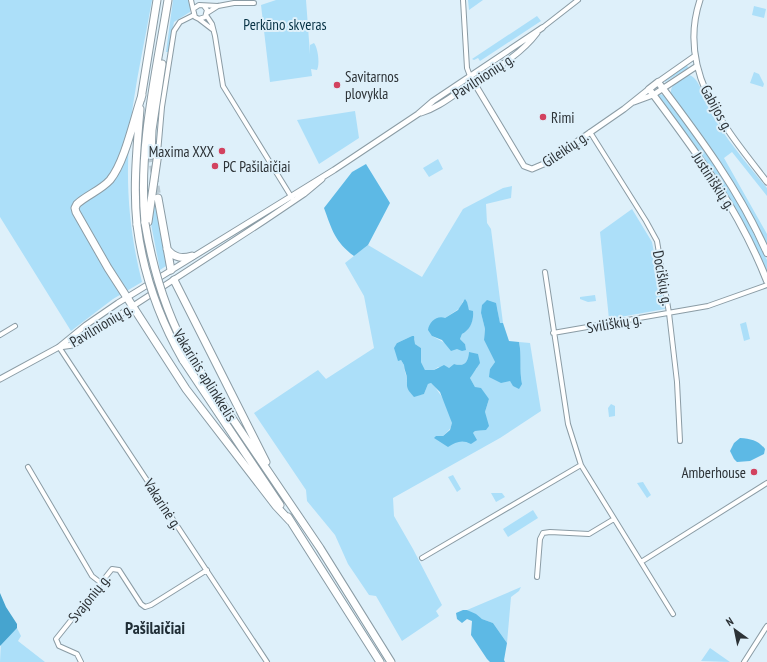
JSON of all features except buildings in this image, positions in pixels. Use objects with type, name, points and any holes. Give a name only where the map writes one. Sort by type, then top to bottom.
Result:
[{"type":"highway","name":"Vakarinis aplinkkelis","points":[[157,0],[142,95],[135,164],[134,196],[141,250],[152,291],[162,320],[183,360],[290,521],[380,662]]},
{"type":"highway","name":"Vakarinis aplinkkelis","points":[[168,0],[144,148],[142,193],[148,242],[162,297],[174,327],[190,356],[217,398],[324,553],[391,662]]},
{"type":"highway","points":[[146,223],[154,154],[152,130],[167,23],[168,0]]},
{"type":"highway","points":[[142,95],[113,175],[104,186],[81,200],[75,208],[90,238],[127,298],[203,414],[276,506],[290,521]]},
{"type":"highway","points":[[158,198],[171,270]]},
{"type":"highway","points":[[168,249],[171,253],[180,258],[192,256]]},
{"type":"highway","points":[[172,282],[272,476]]},
{"type":"main road","name":"Justiniškių g.","points":[[658,82],[728,180],[767,253]]},
{"type":"main road","name":"Gileikių g.","points":[[649,89],[658,82]]},
{"type":"main road","name":"Justiniškių g.","points":[[649,89],[713,176],[748,239],[767,281]]},
{"type":"street","points":[[191,0],[194,15],[212,29]]},
{"type":"street","points":[[196,0],[203,5],[212,29],[223,86],[292,199]]},
{"type":"street","points":[[463,0],[467,68],[470,76]]},
{"type":"street","name":"Pavilnionių g.","points":[[59,347],[73,345],[172,282],[418,114],[433,101],[542,28],[578,0]]},
{"type":"street","name":"Gabijos g.","points":[[700,0],[695,25],[695,56],[697,66],[711,104],[732,136],[767,182]]},
{"type":"street","points":[[193,9],[197,5],[218,6],[234,3],[254,3]]},
{"type":"street","points":[[199,19],[218,6]]},
{"type":"street","points":[[154,154],[174,31],[180,22],[194,15]]},
{"type":"street","name":"Pavilnionių g.","points":[[418,114],[436,106],[517,53],[530,42],[542,28]]},
{"type":"street","name":"Gileikių g.","points":[[658,82],[695,56]]},
{"type":"street","name":"Gileikių g.","points":[[632,103],[653,95],[697,66]]},
{"type":"street","name":"Gileikių g.","points":[[470,76],[524,166],[536,169],[632,103],[649,89]]},
{"type":"street","name":"Dociškių g.","points":[[590,132],[646,222],[656,242],[669,313],[678,391],[680,441]]},
{"type":"street","name":"Pavilnionių g.","points":[[59,347],[86,325],[192,256],[292,199]]},
{"type":"street","points":[[171,270],[172,282]]},
{"type":"street","points":[[545,272],[553,333],[568,424],[581,466],[674,614]]},
{"type":"street","name":"Sviliškių g.","points":[[553,333],[708,306],[767,285]]},
{"type":"street","points":[[0,335],[14,326]]},
{"type":"street","points":[[0,379],[59,347]]},
{"type":"street","name":"Vakarinė g.","points":[[59,347],[267,662]]},
{"type":"street","points":[[422,558],[581,466]]},
{"type":"street","points":[[28,467],[92,576],[101,583]]},
{"type":"street","points":[[642,562],[767,483]]},
{"type":"street","points":[[538,577],[540,539],[543,533],[589,534],[614,518]]},
{"type":"street","name":"Svajonių g.","points":[[81,662],[77,654],[59,646],[56,638],[112,569],[116,568],[119,570],[141,604],[145,607],[151,605],[207,570]]},
{"type":"street","points":[[744,662],[767,626]]},
{"type":"green space","points":[[0,0],[152,0],[135,92],[128,150],[128,194],[130,216],[142,282],[113,299],[71,331],[0,217]]},
{"type":"green space","points":[[173,0],[190,0],[190,12],[174,22],[168,52],[166,52]]},
{"type":"green space","name":"Perkūno skveras","points":[[276,0],[306,0],[310,54],[310,45],[314,43],[317,48],[318,56],[318,67],[317,70],[311,69],[312,76],[270,82],[261,5]]},
{"type":"green space","points":[[468,0],[483,0],[469,10]]},
{"type":"green space","points":[[754,6],[766,9],[764,18],[752,15]]},
{"type":"green space","points":[[537,16],[541,21],[480,61],[478,58],[474,60],[472,59]]},
{"type":"green space","points":[[687,65],[688,68],[665,82],[665,81]]},
{"type":"green space","points":[[754,72],[759,74],[764,84],[763,87],[750,83]]},
{"type":"green space","points":[[688,75],[692,76],[699,84],[711,113],[723,132],[744,161],[767,188],[767,196],[732,152],[724,158],[767,234],[767,247],[745,204],[721,164],[671,95],[673,85]]},
{"type":"green space","points":[[659,94],[663,95],[698,140],[736,198],[767,260],[767,274],[721,183],[700,152],[658,97]]},
{"type":"green space","points":[[355,111],[359,138],[319,164],[297,120]]},
{"type":"green space","points":[[438,159],[443,169],[429,177],[423,168]]},
{"type":"green space","points":[[512,186],[511,198],[486,204],[487,223],[491,229],[503,323],[500,324],[497,308],[481,313],[485,329],[484,340],[495,362],[490,369],[510,381],[522,384],[519,342],[530,343],[541,411],[500,438],[393,498],[394,516],[442,605],[436,611],[439,616],[402,641],[376,596],[369,595],[348,564],[335,535],[307,501],[306,490],[254,413],[318,370],[326,379],[374,348],[364,296],[345,263],[368,245],[422,277],[463,209],[503,188]],"holes":[[[463,301],[467,302],[467,306],[473,316],[470,326],[467,331],[462,334],[460,339],[465,344],[445,343],[432,336],[445,318],[460,308]],[[412,336],[415,339],[415,344],[421,348],[421,362],[425,370],[434,370],[438,367],[449,368],[454,364],[461,365],[467,361],[469,352],[477,368],[470,378],[475,387],[489,399],[485,412],[485,430],[475,431],[465,441],[436,436],[443,436],[449,430],[452,425],[450,413],[438,391],[431,383],[428,384],[424,394],[414,396],[408,388],[404,365],[401,360],[397,343]]]},
{"type":"green space","points":[[154,198],[167,263],[166,266],[160,270],[151,224]]},
{"type":"green space","points":[[632,209],[652,242],[665,309],[609,319],[600,232]]},
{"type":"green space","points":[[595,295],[596,301],[588,302],[580,299],[580,297]]},
{"type":"green space","points":[[746,322],[750,339],[744,341],[740,324]]},
{"type":"green space","points":[[611,404],[615,406],[615,416],[609,417],[608,408]]},
{"type":"green space","points":[[453,475],[461,489],[457,492],[448,477]]},
{"type":"green space","points":[[643,482],[651,495],[647,498],[637,483]]},
{"type":"green space","points":[[491,493],[502,493],[505,497],[496,502]]},
{"type":"green space","points":[[533,510],[538,518],[508,537],[503,529]]},
{"type":"green space","points":[[521,587],[519,591],[511,597],[507,643],[493,623],[482,619],[467,610]]},
{"type":"green space","points":[[17,628],[21,636],[18,641],[45,662],[0,662],[1,642]]},
{"type":"green space","points":[[710,648],[730,662],[701,661]]},
{"type":"shaded area","points":[[366,164],[390,203],[368,245],[354,256],[342,246],[338,240],[324,208],[352,172]]},
{"type":"shaded area","points":[[465,299],[469,310],[473,311],[471,325],[462,334],[460,339],[465,344],[466,350],[462,351],[457,349],[451,351],[442,340],[432,336],[428,330],[436,318],[445,318],[458,310]]},
{"type":"shaded area","points":[[487,300],[496,303],[500,323],[503,323],[509,341],[519,342],[522,384],[519,389],[513,386],[510,381],[501,383],[489,377],[490,369],[495,362],[484,340],[485,329],[481,313],[482,305]]},
{"type":"shaded area","points":[[414,336],[415,344],[421,348],[421,362],[425,370],[434,370],[444,365],[449,368],[454,364],[461,365],[467,361],[469,352],[478,354],[480,363],[470,378],[475,387],[481,388],[489,399],[485,412],[489,426],[486,430],[475,431],[473,433],[477,440],[471,444],[459,442],[448,447],[434,438],[436,436],[443,436],[450,430],[452,423],[440,392],[431,383],[428,384],[424,394],[414,397],[408,388],[404,365],[401,360],[398,361],[394,348],[397,343]]},
{"type":"shaded area","points":[[740,438],[751,440],[760,444],[765,449],[764,454],[750,461],[737,462],[730,451],[734,443]]},
{"type":"shaded area","points":[[0,593],[6,607],[17,624],[17,628],[0,646]]},
{"type":"shaded area","points":[[467,610],[476,614],[482,619],[493,623],[507,643],[504,660],[505,662],[490,662],[487,659],[471,635],[472,621],[467,619],[462,623],[457,619],[456,613]]},
{"type":"tunnel","points":[[151,155],[158,198]]},
{"type":"place","name":"Savitarnos plovykla","points":[[337,85]]},
{"type":"place","name":"Rimi","points":[[543,117]]},
{"type":"place","name":"Maxima XXX","points":[[222,151]]},
{"type":"place","name":"PC Pašilaičiai","points":[[215,166]]},
{"type":"place","name":"Amberhouse","points":[[754,472]]},
{"type":"district","name":"Pašilaičiai","points":[[155,628]]}]
